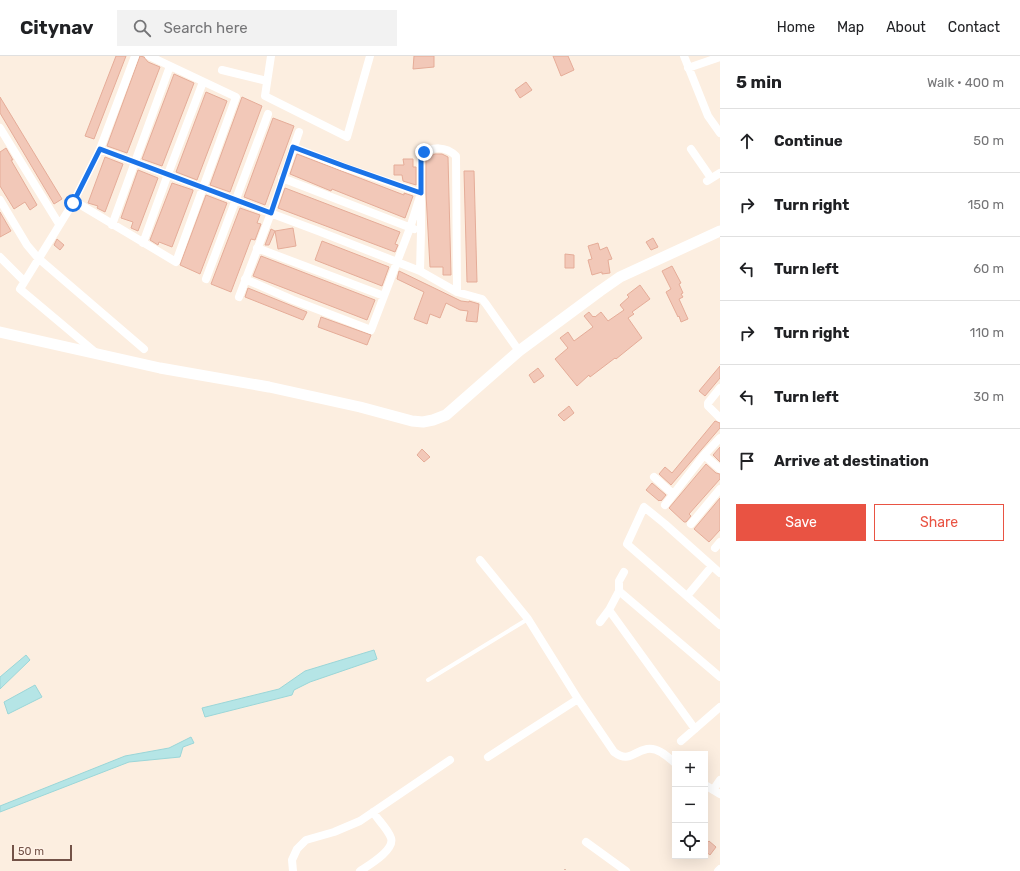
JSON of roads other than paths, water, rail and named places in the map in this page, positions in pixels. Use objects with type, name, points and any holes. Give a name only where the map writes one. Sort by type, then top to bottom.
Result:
[{"type":"street","points":[[97,354],[20,288],[74,200],[100,149],[135,56]]},
{"type":"street","points":[[74,200],[112,225],[176,262],[236,97],[149,56]]},
{"type":"street","points":[[271,56],[265,96],[346,137],[370,56]]},
{"type":"street","points":[[684,56],[708,116],[720,133]]},
{"type":"street","points":[[688,68],[720,57]]},
{"type":"street","points":[[112,225],[170,66]]},
{"type":"street","points":[[222,70],[267,81]]},
{"type":"street","points":[[143,243],[204,82]]},
{"type":"street","points":[[206,279],[268,114]]},
{"type":"street","points":[[0,128],[59,224]]},
{"type":"street","points":[[239,297],[271,213],[299,132]]},
{"type":"street","points":[[293,147],[421,193]]},
{"type":"street","points":[[420,271],[421,155],[428,150],[445,148],[452,151],[456,156],[457,292]]},
{"type":"street","points":[[100,149],[236,199],[420,271],[457,292],[482,298],[519,351]]},
{"type":"street","points":[[690,149],[709,180],[720,173]]},
{"type":"street","points":[[282,178],[421,232]]},
{"type":"street","points":[[246,279],[293,300],[371,330],[410,228],[421,193]]},
{"type":"street","points":[[0,200],[27,246],[38,258],[144,349]]},
{"type":"street","points":[[0,332],[160,368],[269,388],[360,407],[412,422],[423,422],[446,415],[519,351],[620,278],[720,231]]},
{"type":"street","points":[[257,248],[384,296]]},
{"type":"street","points":[[0,257],[24,281]]},
{"type":"street","points":[[720,388],[708,403],[708,406],[720,418]]},
{"type":"street","points":[[665,505],[704,455],[720,438]]},
{"type":"street","points":[[704,455],[720,469]]},
{"type":"street","points":[[654,477],[673,494]]},
{"type":"street","points":[[691,524],[720,489]]},
{"type":"street","points":[[720,573],[644,507],[627,544],[720,625]]},
{"type":"street","points":[[480,560],[528,619],[578,700],[614,752],[620,756],[627,757],[648,749],[658,751],[672,761]]},
{"type":"street","points":[[687,596],[712,566]]},
{"type":"street","points":[[600,622],[609,610],[619,591],[618,581],[624,572]]},
{"type":"street","points":[[619,591],[720,677]]},
{"type":"street","points":[[609,610],[695,729]]},
{"type":"street","points":[[488,756],[578,700]]},
{"type":"street","points":[[681,740],[720,707]]},
{"type":"street","points":[[293,871],[292,860],[297,849],[306,840],[346,828],[373,812],[450,760]]},
{"type":"street","points":[[707,787],[716,792],[720,780]]},
{"type":"street","points":[[360,871],[391,846],[391,839],[373,812]]},
{"type":"street","points":[[586,842],[626,871]]},
{"type":"lane","points":[[428,680],[528,619]]},
{"type":"water","points":[[374,650],[377,659],[310,682],[294,690],[292,695],[205,717],[202,708],[279,689],[305,671]]},
{"type":"water","points":[[26,655],[30,660],[0,689],[0,677]]},
{"type":"water","points":[[35,685],[42,697],[8,714],[4,702]]},
{"type":"water","points":[[191,737],[194,743],[183,747],[180,757],[129,762],[0,812],[0,806],[125,756],[169,748]]}]
